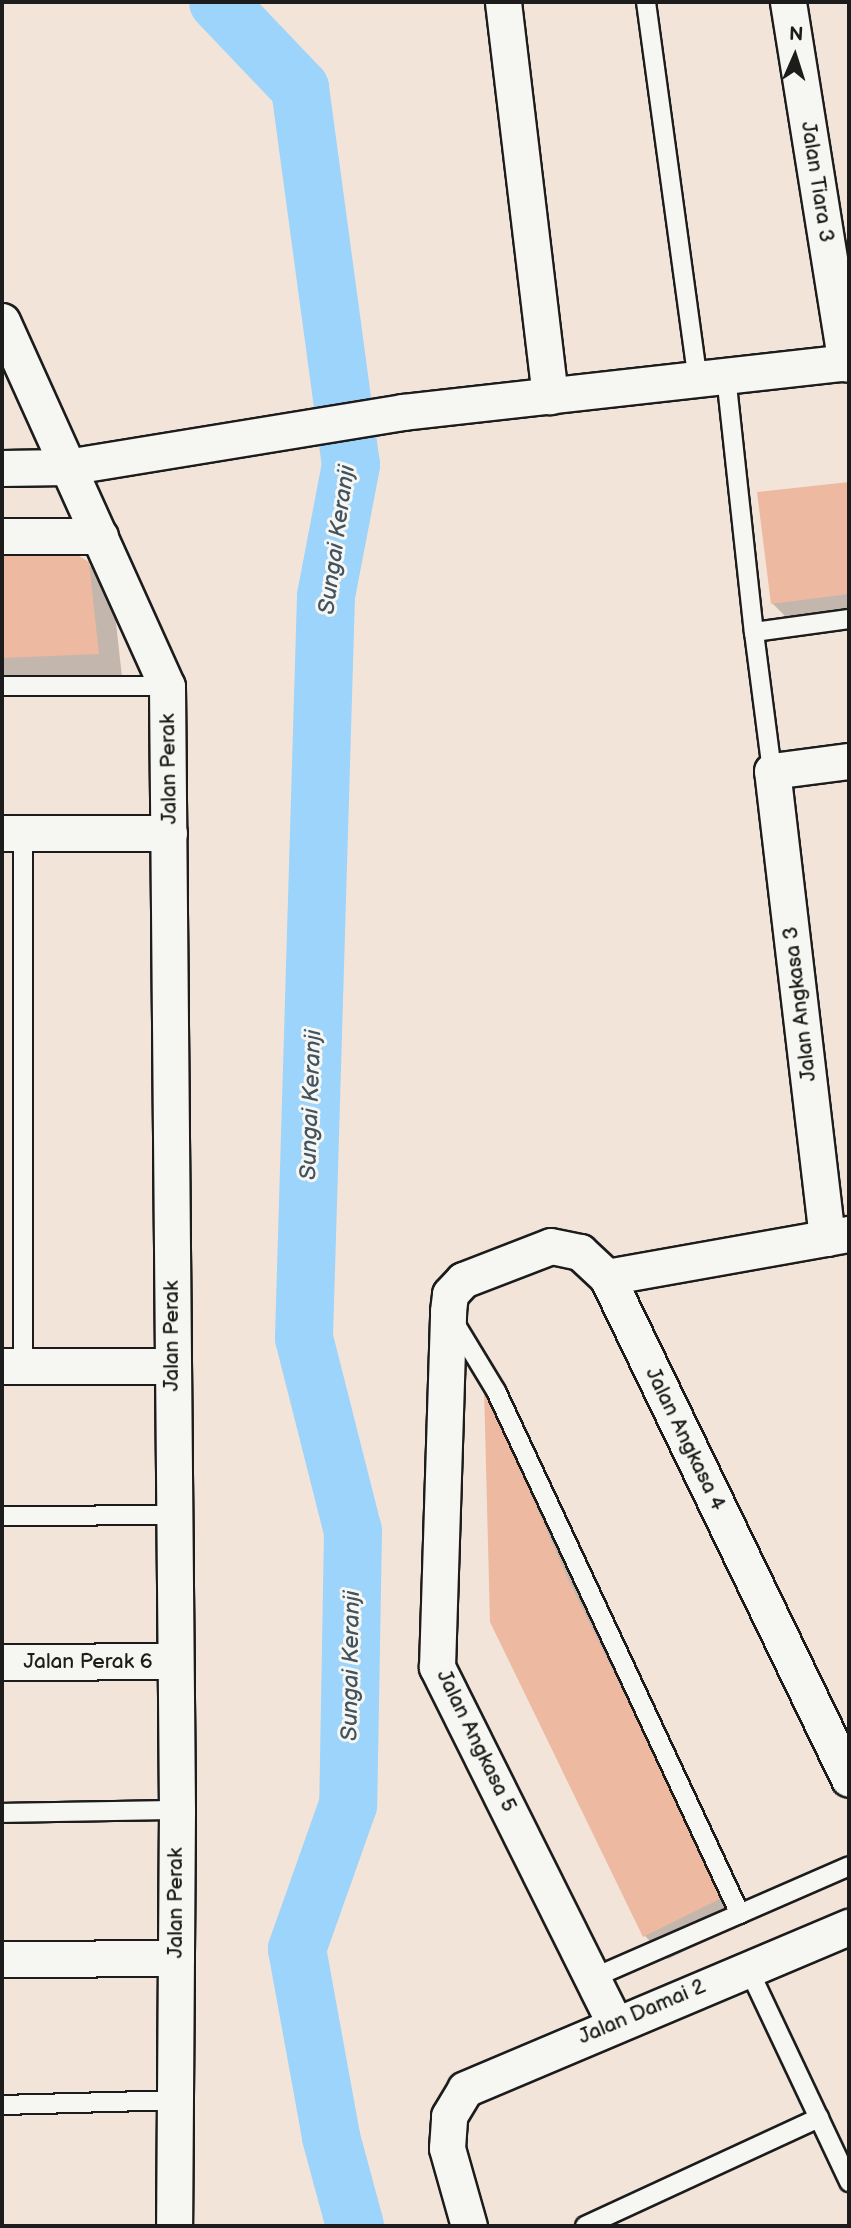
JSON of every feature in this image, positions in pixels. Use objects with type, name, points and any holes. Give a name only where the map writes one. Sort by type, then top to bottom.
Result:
[{"type":"street","points":[[503,2],[550,396]]},
{"type":"street","name":"Jalan Tiara 3","points":[[788,2],[848,362]]},
{"type":"street","name":"Jalan Perak","points":[[2,321],[167,686],[177,1810],[174,2226]]},
{"type":"street","points":[[2,468],[67,467],[402,412],[848,362]]},
{"type":"street","points":[[2,536],[100,536]]},
{"type":"street","points":[[772,771],[849,761]]},
{"type":"street","name":"Jalan Angkasa 3","points":[[772,771],[838,1236]]},
{"type":"street","points":[[12,833],[169,833]]},
{"type":"street","points":[[607,1277],[838,1236]]},
{"type":"street","name":"Jalan Angkasa 4","points":[[448,1311],[463,1280],[551,1246],[580,1252],[607,1277],[849,1779]]},
{"type":"street","name":"Jalan Angkasa 5","points":[[448,1311],[437,1667],[614,2022]]},
{"type":"street","points":[[12,1366],[172,1366]]},
{"type":"street","name":"Jalan Perak 6","points":[[2,1662],[174,1661]]},
{"type":"street","name":"Jalan Damai 2","points":[[470,2226],[447,2148],[449,2116],[464,2089],[614,2022],[849,1927]]},
{"type":"street","points":[[2,1959],[176,1958]]},
{"type":"lane","points":[[646,2],[754,632],[772,771]]},
{"type":"lane","points":[[754,632],[849,619]]},
{"type":"lane","points":[[2,686],[167,686]]},
{"type":"lane","points":[[12,833],[12,1366]]},
{"type":"lane","points":[[448,1311],[496,1391],[740,1914]]},
{"type":"lane","points":[[2,1516],[173,1515]]},
{"type":"lane","points":[[2,1813],[177,1810]]},
{"type":"lane","points":[[593,1978],[849,1866]]},
{"type":"lane","points":[[748,1968],[849,2182]]},
{"type":"lane","points":[[2,2105],[176,2100]]},
{"type":"lane","points":[[584,2226],[819,2118]]},
{"type":"building","points":[[849,482],[849,594],[771,604],[757,492]]},
{"type":"building","points":[[2,550],[69,550],[89,562],[99,654],[2,658]]},
{"type":"building","points":[[484,1388],[570,1583],[724,1897],[643,1937],[490,1622]]},
{"type":"waterway","name":"Sungai Keranji","points":[[218,2],[300,88],[351,465],[326,596],[304,1338],[353,1531],[348,1805],[297,1949],[331,2137],[355,2226]]}]
